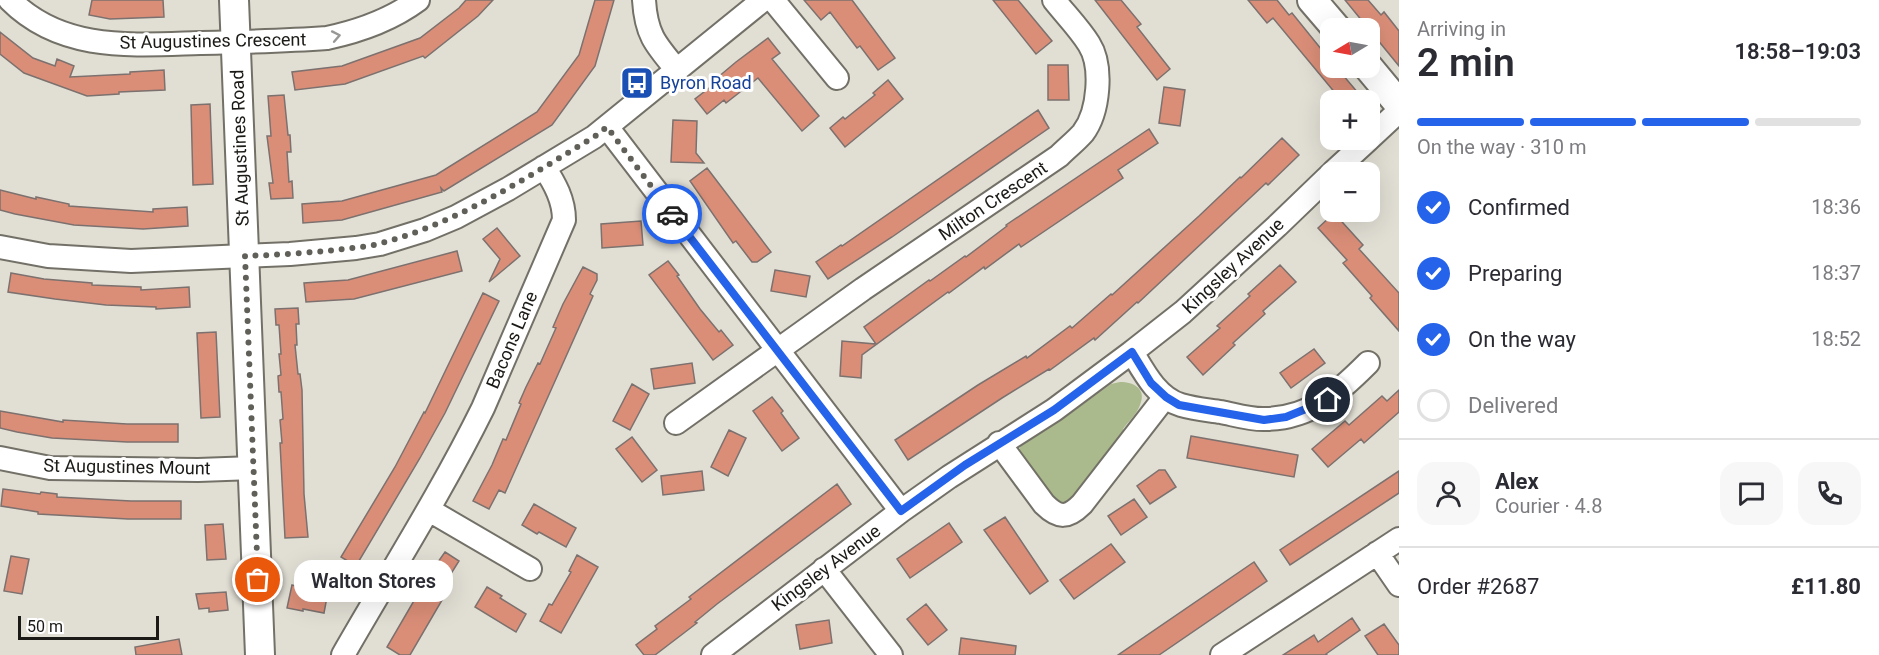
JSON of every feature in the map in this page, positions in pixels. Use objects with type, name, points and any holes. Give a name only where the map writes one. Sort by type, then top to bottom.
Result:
[{"type":"street","name":"St Augustines Crescent","points":[[10,0],[27,16],[70,36],[104,44],[147,45],[327,38],[352,33],[378,23],[406,10],[418,0]]},
{"type":"street","name":"St Augustines Road","points":[[234,0],[261,655]]},
{"type":"street","points":[[644,0],[648,31],[677,70]]},
{"type":"street","points":[[0,247],[48,256],[131,261],[313,252],[380,244],[425,230],[456,217],[594,137],[763,0]]},
{"type":"street","points":[[773,0],[837,78]]},
{"type":"street","name":"Milton Crescent","points":[[676,423],[863,289],[1059,156],[1084,131],[1094,110],[1097,93],[1095,63],[1088,43],[1054,0]]},
{"type":"street","points":[[1312,0],[1327,18]]},
{"type":"street","points":[[1377,78],[1399,104]]},
{"type":"street","name":"Kingsley Avenue","points":[[1380,129],[1399,111]]},
{"type":"street","points":[[607,127],[901,511]]},
{"type":"street","name":"Kingsley Avenue","points":[[1345,162],[1357,150]]},
{"type":"street","name":"Bacons Lane","points":[[344,655],[429,510],[483,408],[564,220],[564,206],[544,167]]},
{"type":"street","name":"Kingsley Avenue","points":[[714,655],[824,568],[901,511],[999,443],[1054,410],[1132,352],[1183,312],[1320,185]]},
{"type":"street","points":[[1132,352],[1151,383],[1179,405],[1264,420],[1286,417],[1328,400],[1368,363]]},
{"type":"street","points":[[999,443],[1044,504],[1052,513],[1063,516],[1074,512],[1082,504],[1166,397]]},
{"type":"street","name":"St Augustines Mount","points":[[0,458],[50,468],[198,470],[254,468]]},
{"type":"street","points":[[429,510],[530,569]]},
{"type":"street","points":[[1222,655],[1399,539]]},
{"type":"street","points":[[1377,554],[1399,585]]},
{"type":"street","points":[[824,568],[891,655]]},
{"type":"green space","points":[[1120,382],[1134,385],[1142,395],[1139,408],[1123,429],[1127,435],[1075,501],[1057,505],[1021,460],[1019,450],[1021,445],[1111,384]]},
{"type":"building","points":[[92,0],[163,0],[164,17],[110,19],[89,15]]},
{"type":"building","points":[[466,0],[493,0],[478,16],[425,58],[423,56],[345,84],[295,90],[292,72],[342,66],[420,38]]},
{"type":"building","points":[[595,0],[614,0],[595,66],[552,125],[444,191],[441,188],[442,192],[342,220],[303,223],[302,204],[342,201],[436,175],[537,112],[579,55]]},
{"type":"building","points":[[804,0],[852,0],[895,58],[878,70],[860,46],[857,48],[830,12],[821,20]]},
{"type":"building","points":[[993,0],[1018,0],[1052,41],[1036,54]]},
{"type":"building","points":[[1095,0],[1121,0],[1141,24],[1137,27],[1170,69],[1157,80]]},
{"type":"building","points":[[1248,0],[1277,0],[1289,15],[1292,13],[1320,48],[1320,75],[1273,18],[1267,23]]},
{"type":"building","points":[[1345,0],[1368,0],[1381,15],[1384,12],[1399,31],[1399,66],[1380,43],[1380,18],[1360,18]]},
{"type":"building","points":[[0,32],[33,58],[55,66],[57,59],[74,66],[70,77],[164,70],[165,90],[87,96],[24,73],[0,54]]},
{"type":"building","points":[[768,38],[780,53],[772,59],[819,116],[802,131],[758,78],[726,103],[724,100],[707,114],[695,99],[736,62]]},
{"type":"building","points":[[1048,65],[1068,65],[1069,100],[1048,100]]},
{"type":"building","points":[[1323,78],[1345,78],[1356,90],[1333,90]]},
{"type":"building","points":[[888,80],[903,99],[845,147],[830,128],[875,95],[873,93]]},
{"type":"building","points":[[1164,87],[1185,90],[1180,126],[1159,123]]},
{"type":"building","points":[[284,95],[291,152],[287,152],[289,182],[292,181],[293,198],[271,199],[269,183],[273,183],[267,136],[271,136],[268,96]]},
{"type":"building","points":[[210,104],[213,184],[193,185],[191,105]]},
{"type":"building","points":[[1038,110],[1049,128],[828,279],[816,262]]},
{"type":"building","points":[[673,120],[697,121],[696,153],[704,163],[671,162]]},
{"type":"building","points":[[1149,129],[1158,143],[1118,170],[1123,178],[1021,247],[1019,244],[985,269],[984,267],[862,355],[861,378],[840,376],[842,341],[876,344],[864,327],[929,280],[966,257],[1006,225]]},
{"type":"building","points":[[1282,138],[1299,155],[1138,303],[1095,340],[1094,338],[1050,370],[1002,398],[908,460],[895,440],[978,385],[1026,356],[1027,358],[1070,326],[1072,328],[1112,295]]},
{"type":"building","points":[[707,168],[771,252],[757,262],[752,262],[736,241],[733,243],[690,181]]},
{"type":"building","points":[[0,190],[69,204],[69,206],[153,212],[153,209],[187,207],[188,226],[143,229],[74,225],[15,214],[0,210]]},
{"type":"building","points":[[641,221],[643,245],[602,248],[601,224]]},
{"type":"building","points":[[1324,222],[1342,222],[1363,245],[1359,249],[1399,293],[1399,331],[1343,263],[1347,260],[1318,228]]},
{"type":"building","points":[[497,228],[520,256],[489,282],[500,259],[483,239]]},
{"type":"building","points":[[457,251],[462,271],[354,299],[306,302],[304,283],[348,280]]},
{"type":"building","points":[[668,261],[700,309],[733,345],[713,360],[649,275]]},
{"type":"building","points":[[1280,265],[1296,282],[1263,311],[1265,314],[1203,375],[1187,357],[1220,328],[1217,326]]},
{"type":"building","points":[[583,267],[597,274],[597,280],[590,294],[593,296],[505,493],[499,490],[489,509],[473,501],[503,439],[506,440],[526,387],[538,363],[540,364],[556,328],[553,327],[563,304]]},
{"type":"building","points":[[775,270],[810,276],[806,297],[771,291]]},
{"type":"building","points":[[11,273],[44,279],[92,283],[92,285],[141,287],[141,290],[189,287],[190,307],[156,309],[156,307],[106,305],[8,292]]},
{"type":"building","points":[[483,293],[499,301],[445,413],[356,566],[341,557],[425,413]]},
{"type":"building","points":[[298,308],[299,324],[296,324],[297,345],[295,345],[302,390],[304,494],[308,537],[285,538],[280,443],[282,443],[280,420],[283,419],[278,376],[281,375],[279,354],[281,354],[279,325],[276,325],[275,309]]},
{"type":"building","points":[[216,332],[220,417],[201,418],[197,333]]},
{"type":"building","points":[[1314,349],[1325,363],[1291,388],[1280,373]]},
{"type":"building","points":[[692,363],[695,383],[654,389],[651,369]]},
{"type":"building","points":[[632,384],[649,394],[630,430],[613,421]]},
{"type":"building","points":[[1399,390],[1399,412],[1364,443],[1361,439],[1328,467],[1312,449],[1345,421],[1349,425],[1382,396],[1387,401]]},
{"type":"building","points":[[772,397],[799,438],[782,451],[753,411]]},
{"type":"building","points":[[0,411],[63,422],[63,420],[178,424],[178,442],[52,438],[17,432],[0,428]]},
{"type":"building","points":[[729,430],[746,438],[728,476],[711,467]]},
{"type":"building","points":[[1191,436],[1298,455],[1294,477],[1187,458]]},
{"type":"building","points":[[632,437],[657,470],[642,482],[616,449]]},
{"type":"building","points":[[1159,470],[1165,470],[1176,487],[1150,504],[1137,486]]},
{"type":"building","points":[[702,471],[704,490],[663,495],[661,476]]},
{"type":"building","points":[[1399,471],[1399,493],[1290,565],[1280,550]]},
{"type":"building","points":[[837,484],[851,504],[717,604],[695,622],[697,623],[655,655],[644,655],[636,645],[657,629],[655,626],[691,599],[689,597]]},
{"type":"building","points":[[3,489],[57,494],[57,497],[181,501],[181,519],[128,519],[38,514],[38,512],[1,506]]},
{"type":"building","points":[[1134,499],[1147,517],[1121,535],[1108,516]]},
{"type":"building","points":[[534,504],[576,528],[566,547],[522,525]]},
{"type":"building","points":[[1005,517],[1048,581],[1030,594],[984,530]]},
{"type":"building","points":[[949,523],[962,542],[910,578],[897,559]]},
{"type":"building","points":[[223,524],[226,559],[207,560],[205,525]]},
{"type":"building","points":[[1111,544],[1125,562],[1074,599],[1060,580]]},
{"type":"building","points":[[445,552],[459,561],[447,580],[452,583],[410,655],[400,655],[387,647],[421,586]]},
{"type":"building","points":[[577,555],[598,567],[561,633],[540,621],[571,572],[569,571]]},
{"type":"building","points":[[11,556],[29,559],[22,594],[4,591]]},
{"type":"building","points":[[1254,562],[1267,581],[1159,655],[1118,655]]},
{"type":"building","points":[[292,585],[327,597],[324,613],[287,608]]},
{"type":"building","points":[[487,587],[526,614],[516,632],[475,607]]},
{"type":"building","points":[[226,592],[228,610],[209,612],[209,608],[199,609],[196,594]]},
{"type":"building","points":[[926,604],[947,630],[928,645],[907,619]]},
{"type":"building","points":[[1352,618],[1360,630],[1327,655],[1283,655],[1314,635],[1318,642]]},
{"type":"building","points":[[829,620],[832,643],[800,649],[796,625]]},
{"type":"building","points":[[1384,624],[1399,645],[1399,655],[1378,655],[1365,636]]},
{"type":"building","points":[[961,638],[1016,646],[1015,655],[959,655]]},
{"type":"building","points":[[179,639],[182,655],[136,655],[135,647]]},
{"type":"way so far","points":[[258,580],[245,256],[356,248],[380,244],[425,230],[456,217],[508,189],[607,127],[672,214]]},
{"type":"place","name":"Byron Road","points":[[637,83]]},
{"type":"place","name":"Walton Stores","points":[[258,580]]},
{"type":"route","points":[[672,214],[901,511],[965,465],[1054,410],[1132,352],[1151,383],[1179,405],[1264,420],[1286,417],[1328,400]]}]
